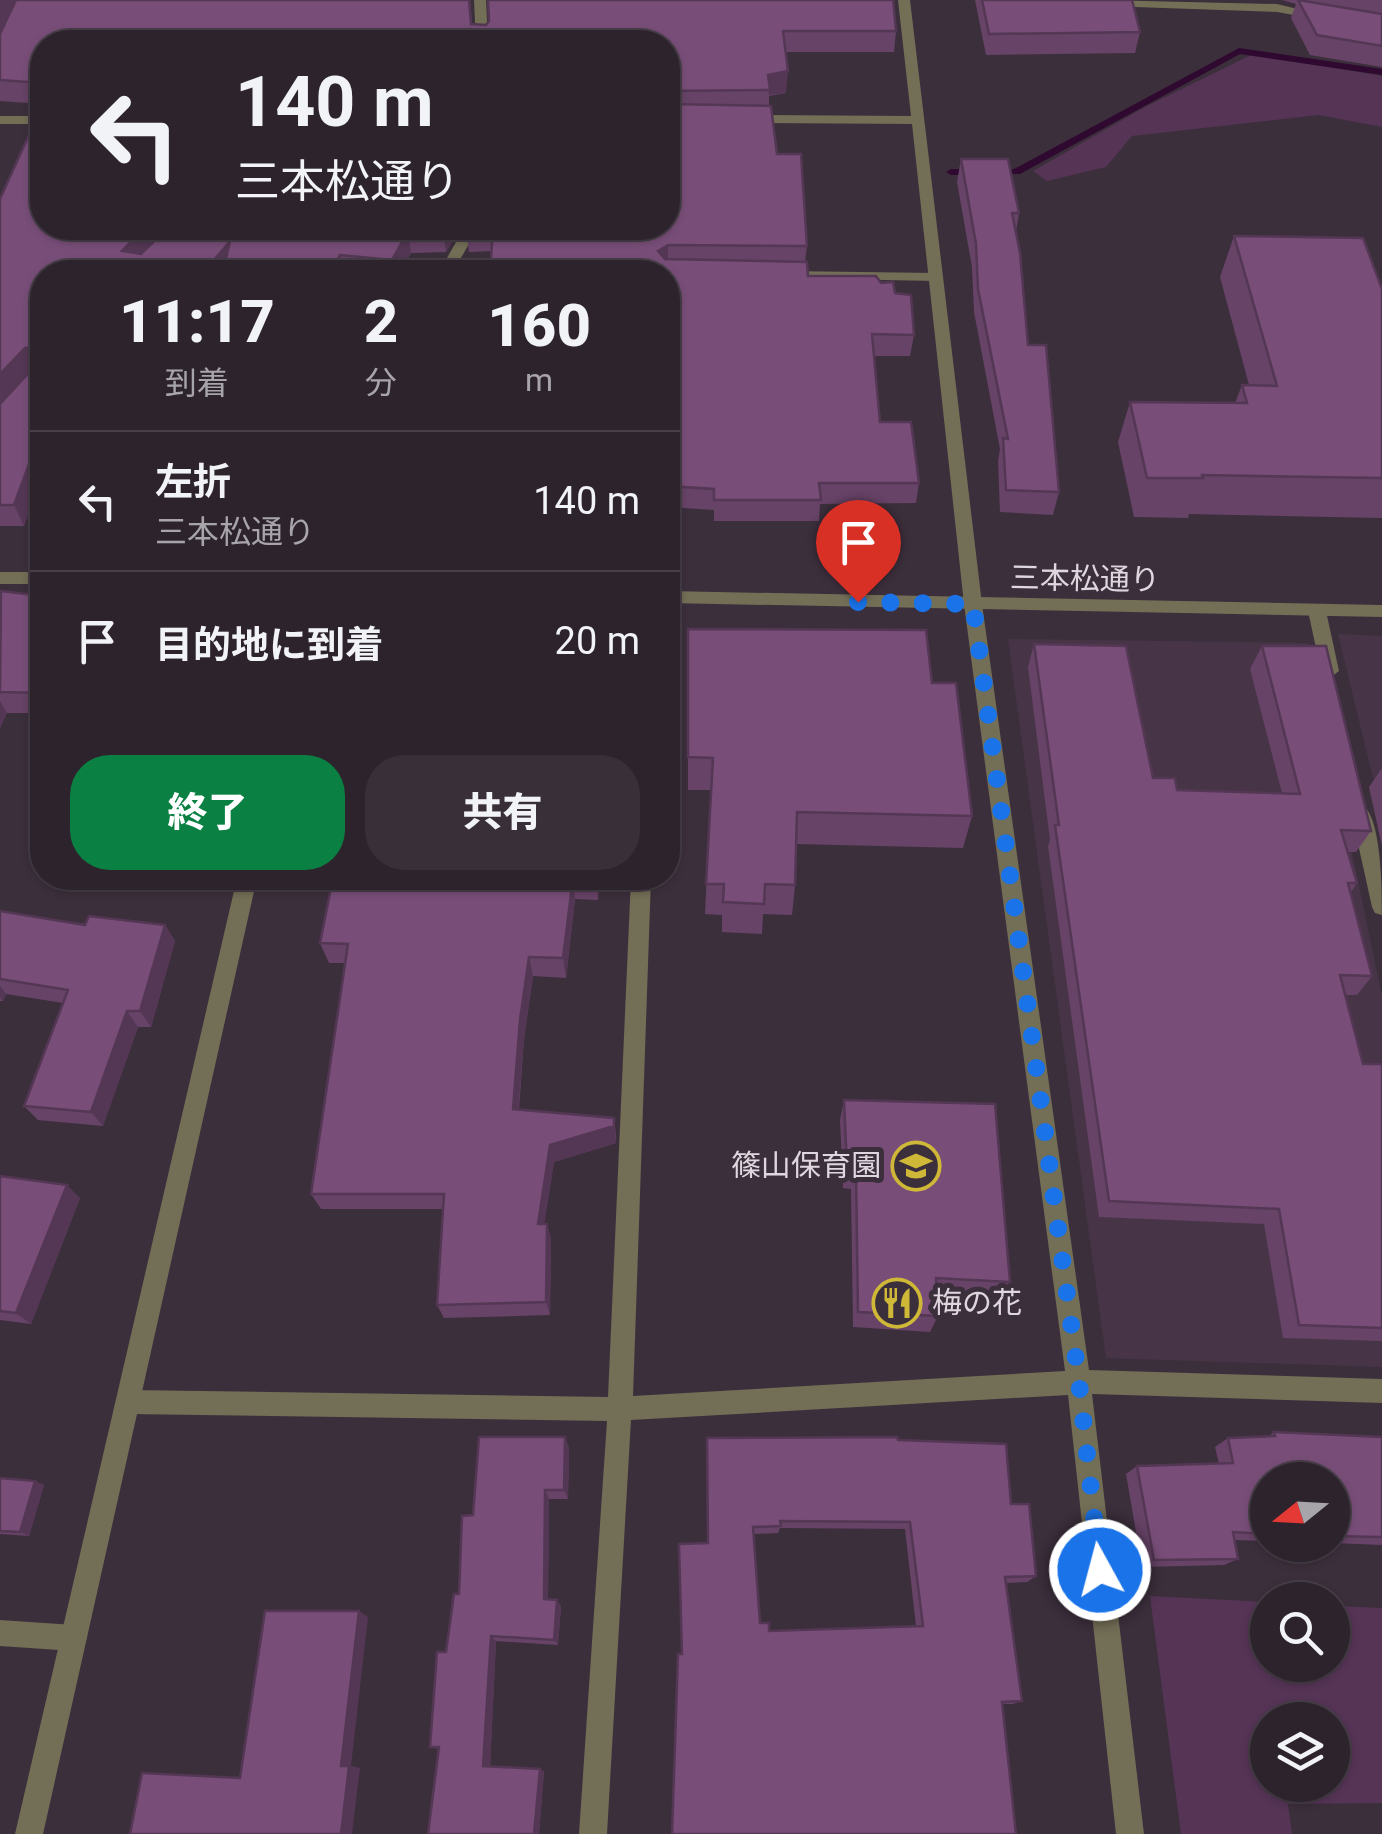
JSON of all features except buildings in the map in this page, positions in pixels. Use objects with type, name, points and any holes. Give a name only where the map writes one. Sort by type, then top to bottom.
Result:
[{"type":"street","points":[[480,0],[481,30]]},
{"type":"street","points":[[904,0],[973,604],[1079,1382],[1130,1834]]},
{"type":"street","points":[[1089,2],[1275,4],[1330,18]]},
{"type":"street","points":[[726,119],[918,120]]},
{"type":"street","points":[[0,120],[30,120]]},
{"type":"street","points":[[764,275],[936,277]]},
{"type":"street","points":[[0,578],[30,578]]},
{"type":"street","name":"三本松通り","points":[[680,597],[1382,611]]},
{"type":"street","points":[[1317,611],[1333,685]]},
{"type":"street","points":[[1358,796],[1382,908]]},
{"type":"street","points":[[28,1834],[244,890]]},
{"type":"street","points":[[593,1834],[620,1409],[641,890]]},
{"type":"street","points":[[129,1402],[620,1409],[1079,1382],[1382,1391]]},
{"type":"street","points":[[0,1632],[74,1638]]},
{"type":"shaded area","points":[[1253,54],[1382,76],[1382,127],[1319,115],[1132,136],[1106,167],[1047,181],[1033,171],[1145,107]]},
{"type":"shaded area","points":[[1338,634],[1382,636],[1382,815]]},
{"type":"shaded area","points":[[1008,639],[1308,643],[1382,996],[1382,1367],[1106,1358]]},
{"type":"shaded area","points":[[1150,1596],[1250,1601],[1250,1682],[1350,1682],[1350,1607],[1382,1608],[1382,1803],[1288,1804],[1292,1834],[1181,1834]]},
{"type":"waterway","points":[[951,172],[1016,172],[1239,51],[1382,72]]},
{"type":"place","name":"篠山保育園","points":[[916,1166]]},
{"type":"place","name":"梅の花","points":[[897,1303]]},
{"type":"route","points":[[858,602],[973,604],[1079,1382],[1100,1570]]}]
